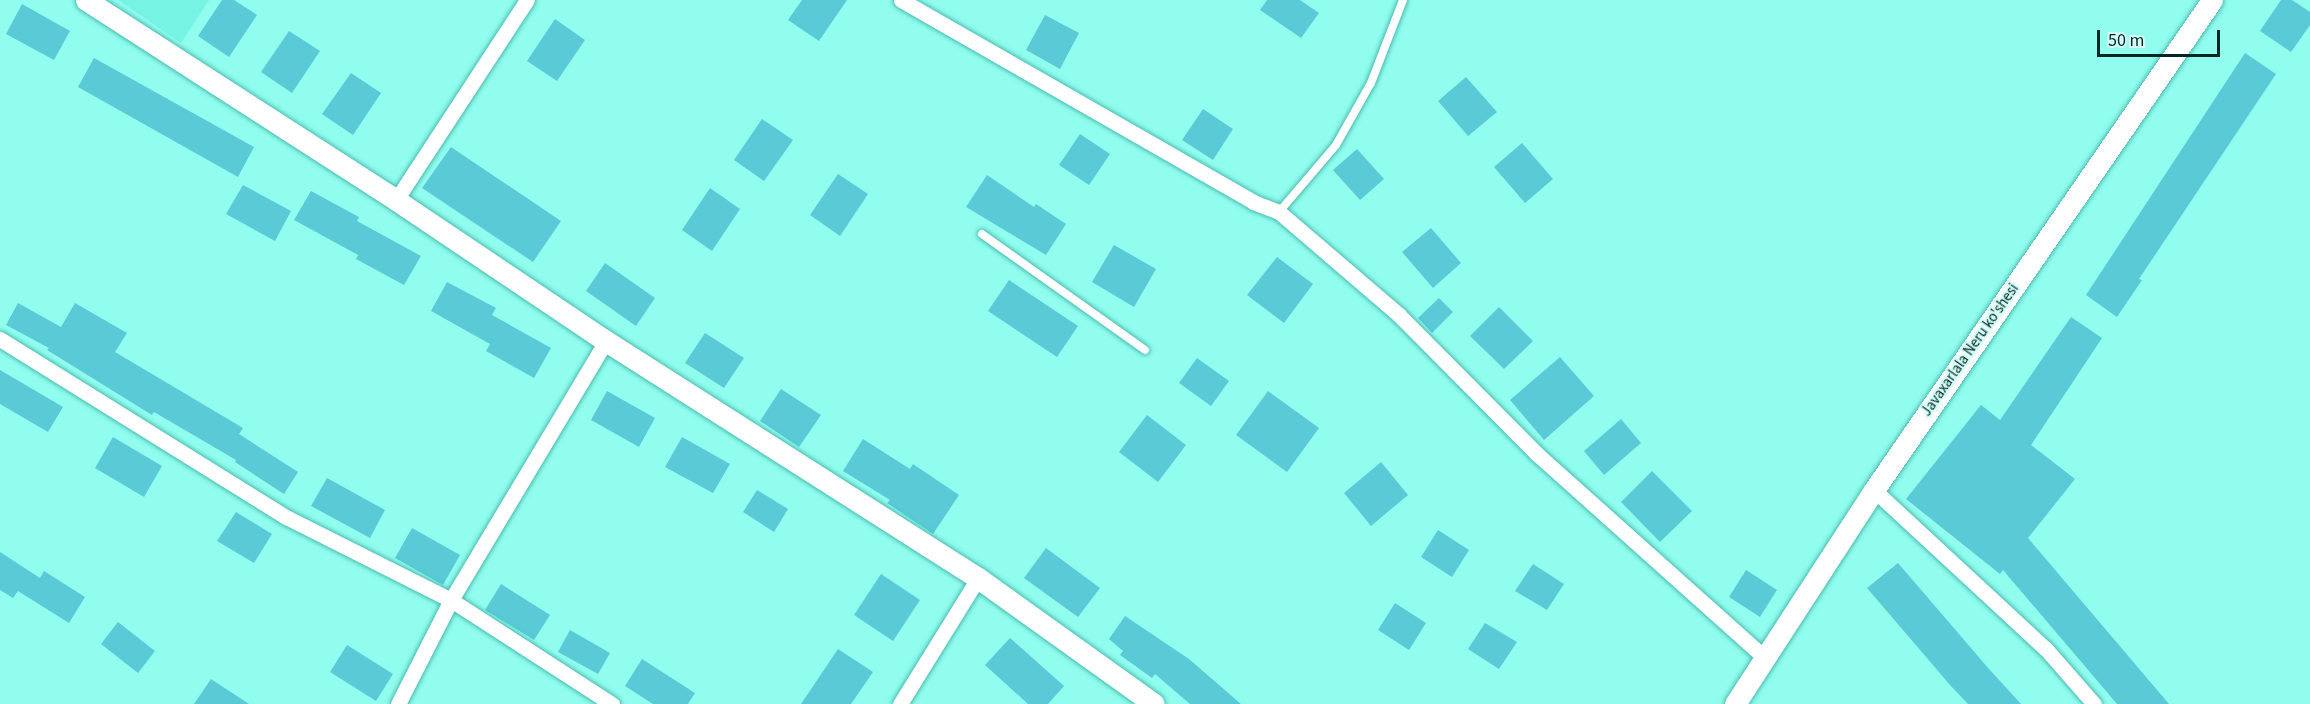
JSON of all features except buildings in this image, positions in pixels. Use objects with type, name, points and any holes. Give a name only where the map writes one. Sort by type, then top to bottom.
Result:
[{"type":"street","points":[[86,0],[396,200],[606,341],[978,578],[1154,704]]},
{"type":"street","points":[[396,200],[527,0]]},
{"type":"street","points":[[902,0],[1253,202],[1279,212],[1399,315],[1537,454],[1764,657]]},
{"type":"street","name":"Javaxarlala Neru ko'shesi","points":[[1735,704],[1874,490],[2212,0]]},
{"type":"street","points":[[0,339],[286,517],[451,600],[612,704]]},
{"type":"street","points":[[398,704],[451,600],[606,341]]},
{"type":"street","points":[[1874,490],[2046,648],[2094,704]]},
{"type":"street","points":[[900,704],[978,578]]},
{"type":"lane","points":[[1279,212],[1336,146],[1371,83],[1403,0]]},
{"type":"lane","points":[[982,234],[1145,350]]},
{"type":"shaded area","points":[[118,0],[209,0],[181,43]]}]
